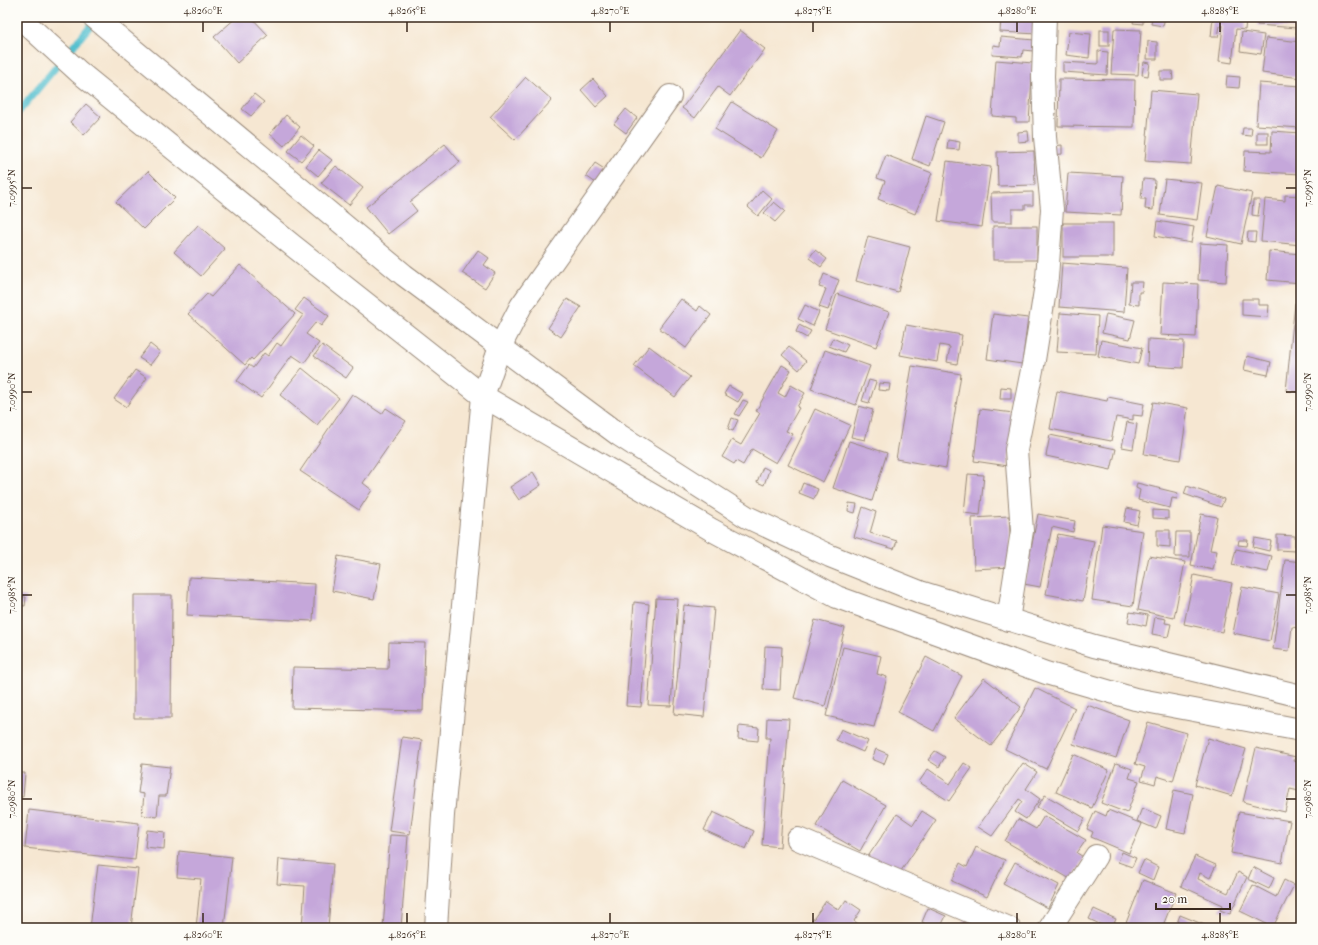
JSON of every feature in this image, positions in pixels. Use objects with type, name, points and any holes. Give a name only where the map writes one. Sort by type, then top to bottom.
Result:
[{"type":"main road","points":[[19,17],[80,72],[286,240],[483,396],[712,530],[837,597],[1046,673],[1135,699],[1301,730]]},
{"type":"main road","points":[[94,17],[404,275],[619,435],[747,517],[830,556],[920,592],[1094,646],[1301,696]]},
{"type":"main road","points":[[1008,620],[1022,531],[1016,450],[1034,360],[1047,278],[1052,209],[1045,137],[1043,76],[1045,17]]},
{"type":"main road","points":[[436,928],[443,815],[483,396],[500,347],[521,306],[670,96]]},
{"type":"main road","points":[[798,839],[1009,928]]},
{"type":"main road","points":[[1050,928],[1096,856]]},
{"type":"building","points":[[237,17],[251,17],[268,35],[237,63],[214,37]]},
{"type":"building","points":[[1001,17],[1039,17],[1038,34],[1000,32]]},
{"type":"building","points":[[1134,17],[1143,17],[1143,24],[1133,23]]},
{"type":"building","points":[[1152,17],[1165,17],[1163,26],[1151,24]]},
{"type":"building","points":[[1213,17],[1243,17],[1243,19],[1246,19],[1245,30],[1236,29],[1232,63],[1219,61],[1223,26],[1220,26],[1218,37],[1211,37]]},
{"type":"building","points":[[1258,17],[1301,17],[1301,35],[1296,34],[1297,28],[1257,25]]},
{"type":"building","points":[[1114,29],[1141,30],[1138,75],[1111,74]]},
{"type":"building","points":[[740,30],[765,49],[730,96],[718,87],[695,118],[682,108]]},
{"type":"building","points":[[1100,30],[1109,30],[1109,46],[1100,46]]},
{"type":"building","points":[[1069,32],[1091,34],[1089,58],[1066,55]]},
{"type":"building","points":[[1242,32],[1264,35],[1261,54],[1240,51]]},
{"type":"building","points":[[1001,37],[1034,40],[1033,51],[1023,50],[1022,57],[992,55],[993,45],[1000,46]]},
{"type":"building","points":[[1266,38],[1301,42],[1301,78],[1262,73]]},
{"type":"building","points":[[1148,41],[1157,42],[1157,59],[1147,59]]},
{"type":"building","points":[[1098,51],[1108,52],[1107,75],[1063,72],[1063,62],[1098,64]]},
{"type":"building","points":[[996,60],[1033,63],[1029,122],[1016,122],[1016,118],[992,116]]},
{"type":"building","points":[[1144,62],[1150,63],[1148,76],[1142,75]]},
{"type":"building","points":[[1160,71],[1172,71],[1173,80],[1160,80]]},
{"type":"building","points":[[1227,76],[1240,77],[1239,88],[1226,87]]},
{"type":"building","points":[[526,77],[552,100],[515,140],[490,117]]},
{"type":"building","points":[[593,79],[608,96],[596,107],[581,90]]},
{"type":"building","points":[[1059,79],[1135,80],[1134,127],[1058,126]]},
{"type":"building","points":[[1259,83],[1301,86],[1301,128],[1256,125]]},
{"type":"building","points":[[1151,90],[1197,94],[1191,164],[1145,161]]},
{"type":"building","points":[[254,94],[264,102],[251,116],[242,109]]},
{"type":"building","points":[[732,102],[778,131],[761,158],[715,129]]},
{"type":"building","points":[[86,104],[101,117],[84,135],[70,122]]},
{"type":"building","points":[[626,109],[637,118],[626,133],[614,124]]},
{"type":"building","points":[[286,115],[300,127],[284,146],[270,134]]},
{"type":"building","points":[[926,116],[944,122],[930,166],[912,159]]},
{"type":"building","points":[[1243,128],[1252,128],[1251,136],[1242,135]]},
{"type":"building","points":[[1028,131],[1029,141],[1018,142],[1018,132]]},
{"type":"building","points":[[1272,131],[1301,133],[1301,174],[1244,171],[1245,151],[1271,152]]},
{"type":"building","points":[[1257,132],[1268,132],[1268,144],[1257,144]]},
{"type":"building","points":[[301,135],[314,146],[301,161],[288,151]]},
{"type":"building","points":[[948,140],[960,142],[959,150],[947,149]]},
{"type":"building","points":[[445,144],[460,162],[410,202],[417,211],[388,234],[366,207]]},
{"type":"building","points":[[1062,145],[1062,154],[1053,155],[1052,146]]},
{"type":"building","points":[[319,150],[332,160],[318,176],[306,166]]},
{"type":"building","points":[[1034,151],[1035,185],[998,186],[997,152]]},
{"type":"building","points":[[886,155],[932,173],[915,214],[878,199],[885,181],[877,178]]},
{"type":"building","points":[[947,161],[991,167],[982,227],[938,221]]},
{"type":"building","points":[[595,163],[609,172],[600,186],[586,176]]},
{"type":"building","points":[[336,166],[363,188],[349,205],[321,183]]},
{"type":"building","points":[[148,171],[175,198],[144,229],[116,202]]},
{"type":"building","points":[[1068,173],[1123,176],[1121,215],[1065,212]]},
{"type":"building","points":[[1143,179],[1155,180],[1153,210],[1145,209],[1146,199],[1141,199]]},
{"type":"building","points":[[1165,179],[1202,183],[1197,220],[1160,215]]},
{"type":"building","points":[[1218,186],[1252,193],[1241,244],[1207,236]]},
{"type":"building","points":[[762,190],[772,199],[758,216],[748,207]]},
{"type":"building","points":[[1033,192],[1033,205],[1025,205],[1025,209],[1012,209],[1012,222],[992,222],[991,193]]},
{"type":"building","points":[[1285,195],[1301,196],[1301,245],[1261,241],[1265,199],[1285,201]]},
{"type":"building","points":[[1253,200],[1260,200],[1258,216],[1252,215]]},
{"type":"building","points":[[774,202],[785,211],[775,222],[764,213]]},
{"type":"building","points":[[1157,221],[1194,227],[1191,243],[1155,236]]},
{"type":"building","points":[[1063,223],[1113,223],[1113,257],[1063,257]]},
{"type":"building","points":[[198,225],[225,249],[201,276],[174,252]]},
{"type":"building","points":[[993,226],[1037,226],[1037,260],[993,260]]},
{"type":"building","points":[[1248,232],[1256,232],[1255,242],[1247,241]]},
{"type":"building","points":[[868,236],[910,247],[898,292],[856,281]]},
{"type":"building","points":[[1200,243],[1228,245],[1226,282],[1198,280]]},
{"type":"building","points":[[478,250],[489,258],[484,265],[495,273],[485,288],[462,273]]},
{"type":"building","points":[[815,250],[827,259],[821,267],[809,258]]},
{"type":"building","points":[[1269,251],[1301,254],[1301,283],[1267,280]]},
{"type":"building","points":[[1062,263],[1127,268],[1124,312],[1059,307]]},
{"type":"building","points":[[240,265],[295,314],[253,360],[251,358],[245,365],[188,314],[207,294],[211,297]]},
{"type":"building","points":[[824,274],[839,280],[828,310],[819,307],[826,289],[819,287]]},
{"type":"building","points":[[1131,282],[1143,282],[1142,292],[1139,292],[1139,305],[1129,304]]},
{"type":"building","points":[[1163,282],[1198,284],[1196,337],[1160,335]]},
{"type":"building","points":[[837,294],[889,312],[876,347],[825,329]]},
{"type":"building","points":[[304,298],[329,316],[321,326],[316,322],[306,334],[319,343],[304,363],[292,355],[261,398],[237,381],[249,365],[253,368],[264,353],[268,356],[277,343],[281,346],[303,315],[295,310]]},
{"type":"building","points":[[567,299],[581,307],[561,337],[548,328]]},
{"type":"building","points":[[681,299],[697,311],[700,306],[711,315],[686,348],[659,328]]},
{"type":"building","points":[[1242,299],[1258,299],[1258,305],[1269,305],[1268,317],[1242,315]]},
{"type":"building","points":[[1295,303],[1301,304],[1301,392],[1286,391]]},
{"type":"building","points":[[805,305],[819,312],[813,326],[798,319]]},
{"type":"building","points":[[1060,313],[1098,316],[1096,354],[1057,352]]},
{"type":"building","points":[[993,314],[1028,318],[1022,364],[987,359]]},
{"type":"building","points":[[1106,314],[1135,320],[1130,339],[1102,333]]},
{"type":"building","points":[[799,325],[811,331],[807,338],[796,332]]},
{"type":"building","points":[[906,325],[962,335],[957,364],[947,362],[950,347],[940,345],[937,362],[900,355]]},
{"type":"building","points":[[833,338],[848,345],[844,352],[829,346]]},
{"type":"building","points":[[1148,339],[1184,341],[1183,368],[1147,366]]},
{"type":"building","points":[[1101,340],[1142,348],[1138,364],[1098,356]]},
{"type":"building","points":[[150,344],[160,352],[150,365],[139,358]]},
{"type":"building","points":[[322,345],[353,368],[346,378],[314,356]]},
{"type":"building","points":[[649,346],[690,377],[675,397],[634,366]]},
{"type":"building","points":[[789,347],[806,361],[799,370],[782,355]]},
{"type":"building","points":[[825,350],[870,366],[856,405],[811,389]]},
{"type":"building","points":[[1247,356],[1271,362],[1268,375],[1244,370]]},
{"type":"building","points":[[782,365],[791,370],[778,393],[785,397],[791,385],[805,393],[797,407],[799,408],[786,431],[793,434],[776,463],[752,449],[743,465],[736,461],[734,464],[722,457],[732,440],[741,445],[760,413],[756,411]]},
{"type":"building","points":[[912,366],[961,374],[946,468],[896,459]]},
{"type":"building","points":[[302,368],[339,398],[317,425],[280,395]]},
{"type":"building","points":[[135,370],[147,378],[126,407],[114,399]]},
{"type":"building","points":[[869,380],[876,382],[869,403],[862,401]]},
{"type":"building","points":[[879,383],[890,384],[889,391],[878,390]]},
{"type":"building","points":[[729,386],[743,394],[738,402],[724,394]]},
{"type":"building","points":[[1001,387],[1011,388],[1011,399],[1000,399]]},
{"type":"building","points":[[1057,391],[1107,401],[1108,397],[1144,404],[1142,416],[1133,415],[1133,420],[1116,417],[1111,441],[1050,429]]},
{"type":"building","points":[[352,394],[382,414],[386,408],[406,421],[363,483],[372,490],[359,510],[300,471]]},
{"type":"building","points":[[743,400],[748,402],[739,416],[735,414]]},
{"type":"building","points":[[1153,402],[1188,408],[1180,460],[1144,454]]},
{"type":"building","points":[[859,406],[873,410],[865,440],[851,437]]},
{"type":"building","points":[[815,409],[850,425],[823,482],[788,465]]},
{"type":"building","points":[[980,409],[1014,413],[1008,466],[974,461]]},
{"type":"building","points":[[732,418],[738,420],[733,431],[728,429]]},
{"type":"building","points":[[1127,422],[1137,424],[1133,449],[1122,447]]},
{"type":"building","points":[[1050,435],[1116,449],[1111,470],[1046,456]]},
{"type":"building","points":[[849,441],[887,453],[872,501],[833,488]]},
{"type":"building","points":[[763,467],[769,470],[764,485],[757,482]]},
{"type":"building","points":[[533,472],[541,485],[519,500],[510,487]]},
{"type":"building","points":[[968,474],[984,475],[980,515],[964,513]]},
{"type":"building","points":[[803,483],[818,489],[814,499],[799,493]]},
{"type":"building","points":[[1137,483],[1178,493],[1177,499],[1172,498],[1170,508],[1138,500],[1140,490],[1136,488]]},
{"type":"building","points":[[1187,486],[1224,499],[1221,507],[1184,494]]},
{"type":"building","points":[[849,503],[857,504],[855,513],[848,511]]},
{"type":"building","points":[[863,507],[876,512],[870,533],[897,541],[894,549],[854,537]]},
{"type":"building","points":[[1127,508],[1140,511],[1137,525],[1124,522]]},
{"type":"building","points":[[1153,510],[1168,511],[1168,519],[1153,518]]},
{"type":"building","points":[[1038,514],[1075,521],[1073,532],[1052,527],[1040,587],[1024,584]]},
{"type":"building","points":[[1201,514],[1217,517],[1210,550],[1217,551],[1213,570],[1191,565]]},
{"type":"building","points":[[1009,516],[1012,567],[974,569],[972,518]]},
{"type":"building","points":[[1102,525],[1143,531],[1133,606],[1092,600]]},
{"type":"building","points":[[1157,530],[1170,530],[1170,547],[1157,546]]},
{"type":"building","points":[[1176,532],[1190,532],[1190,557],[1175,557]]},
{"type":"building","points":[[1058,534],[1094,541],[1083,601],[1046,594]]},
{"type":"building","points":[[1277,535],[1295,536],[1295,551],[1277,550]]},
{"type":"building","points":[[1255,538],[1271,541],[1269,551],[1253,547]]},
{"type":"building","points":[[1239,540],[1248,540],[1247,546],[1238,545]]},
{"type":"building","points":[[1236,549],[1272,556],[1268,572],[1232,565]]},
{"type":"building","points":[[338,556],[381,564],[374,599],[332,591]]},
{"type":"building","points":[[1149,556],[1185,562],[1174,618],[1138,610]]},
{"type":"building","points":[[1285,560],[1301,562],[1301,610],[1298,628],[1292,627],[1289,651],[1273,649]]},
{"type":"building","points":[[1194,575],[1232,583],[1222,632],[1184,624]]},
{"type":"building","points":[[189,577],[315,584],[313,621],[187,615]]},
{"type":"building","points":[[1242,587],[1279,594],[1270,641],[1233,633]]},
{"type":"building","points":[[134,595],[172,595],[171,718],[134,718]]},
{"type":"building","points":[[17,596],[26,597],[25,606],[17,605]]},
{"type":"building","points":[[656,598],[678,599],[671,706],[648,705]]},
{"type":"building","points":[[634,602],[649,604],[641,707],[626,706]]},
{"type":"building","points":[[684,605],[714,608],[704,717],[674,714]]},
{"type":"building","points":[[1130,612],[1148,615],[1146,626],[1128,622]]},
{"type":"building","points":[[1155,617],[1166,619],[1165,623],[1171,624],[1168,637],[1152,634]]},
{"type":"building","points":[[815,620],[845,628],[825,706],[794,698]]},
{"type":"building","points":[[389,642],[425,643],[423,711],[292,708],[293,667],[388,669]]},
{"type":"building","points":[[765,646],[782,647],[780,690],[763,689]]},
{"type":"building","points":[[843,647],[881,656],[877,674],[887,677],[874,727],[826,716]]},
{"type":"building","points":[[926,657],[962,676],[934,731],[898,712]]},
{"type":"building","points":[[984,678],[1021,707],[991,746],[954,718]]},
{"type":"building","points":[[1035,688],[1075,708],[1046,769],[1005,749]]},
{"type":"building","points":[[1087,705],[1129,720],[1116,758],[1073,744]]},
{"type":"building","points":[[767,718],[789,719],[780,847],[762,845],[770,738],[766,738]]},
{"type":"building","points":[[1148,722],[1187,733],[1173,781],[1157,776],[1155,784],[1141,780],[1145,767],[1135,764]]},
{"type":"building","points":[[739,726],[759,728],[758,741],[738,739]]},
{"type":"building","points":[[841,729],[868,741],[863,752],[836,740]]},
{"type":"building","points":[[402,737],[422,740],[410,834],[389,831]]},
{"type":"building","points":[[1208,738],[1246,749],[1232,796],[1195,785]]},
{"type":"building","points":[[1256,748],[1296,757],[1294,761],[1301,763],[1301,782],[1299,791],[1290,789],[1285,812],[1243,802]]},
{"type":"building","points":[[876,749],[888,754],[884,764],[872,759]]},
{"type":"building","points":[[935,751],[945,757],[939,767],[928,760]]},
{"type":"building","points":[[1073,754],[1109,770],[1092,808],[1056,792]]},
{"type":"building","points":[[964,763],[972,768],[949,801],[919,782],[928,769],[950,784]]},
{"type":"building","points":[[1023,763],[1037,772],[1026,789],[1040,799],[1026,819],[1015,812],[1022,801],[1019,799],[992,836],[978,827]]},
{"type":"building","points":[[1116,763],[1132,769],[1129,778],[1139,781],[1127,813],[1101,803]]},
{"type":"building","points":[[142,764],[170,767],[166,796],[159,796],[157,817],[142,815],[144,794],[138,793]]},
{"type":"building","points":[[17,773],[25,773],[23,797],[17,797]]},
{"type":"building","points":[[842,780],[886,805],[860,851],[816,826]]},
{"type":"building","points":[[1174,790],[1193,794],[1185,833],[1166,829]]},
{"type":"building","points":[[1045,795],[1085,818],[1078,831],[1037,807]]},
{"type":"building","points":[[1142,808],[1161,816],[1156,829],[1137,821]]},
{"type":"building","points":[[29,810],[139,823],[135,860],[25,848]]},
{"type":"building","points":[[1108,810],[1142,824],[1129,853],[1091,837],[1093,832],[1087,829],[1095,811],[1106,816]]},
{"type":"building","points":[[922,811],[936,820],[896,878],[867,858],[897,814],[913,825]]},
{"type":"building","points":[[713,812],[754,831],[746,849],[704,830]]},
{"type":"building","points":[[1239,812],[1290,821],[1282,863],[1231,853]]},
{"type":"building","points":[[1044,816],[1086,840],[1077,853],[1085,858],[1072,880],[1005,841],[1018,819],[1036,829]]},
{"type":"building","points":[[147,830],[165,832],[164,849],[145,847]]},
{"type":"building","points":[[390,835],[408,836],[401,928],[383,928]]},
{"type":"building","points":[[976,847],[1005,860],[987,897],[952,881],[960,863],[967,867]]},
{"type":"building","points":[[179,851],[232,857],[224,928],[196,928],[201,879],[177,877]]},
{"type":"building","points":[[1122,852],[1136,858],[1132,867],[1118,862]]},
{"type":"building","points":[[1195,856],[1216,865],[1210,878],[1200,873],[1198,879],[1228,893],[1238,872],[1247,877],[1230,914],[1220,910],[1223,905],[1181,886]]},
{"type":"building","points":[[279,859],[333,864],[328,928],[302,928],[305,886],[277,884]]},
{"type":"building","points":[[1144,860],[1158,867],[1153,880],[1138,873]]},
{"type":"building","points":[[1015,862],[1059,885],[1048,908],[1003,884]]},
{"type":"building","points":[[98,865],[138,869],[131,928],[90,928]]},
{"type":"building","points":[[1253,867],[1274,878],[1269,889],[1248,879]]},
{"type":"building","points":[[1143,880],[1176,893],[1162,928],[1124,928]]},
{"type":"building","points":[[1284,880],[1294,885],[1273,927],[1240,911],[1253,885],[1276,897]]},
{"type":"building","points":[[846,900],[861,910],[854,921],[861,926],[860,928],[807,928],[826,901],[839,910]]},
{"type":"building","points":[[928,908],[946,916],[940,928],[927,928],[928,925],[922,922]]},
{"type":"building","points":[[1094,909],[1116,919],[1112,928],[1108,928],[1089,919]]},
{"type":"building","points":[[1180,915],[1212,928],[1175,928]]},
{"type":"building","points":[[965,920],[985,928],[962,928]]},
{"type":"waterway","points":[[17,114],[95,20]]}]
